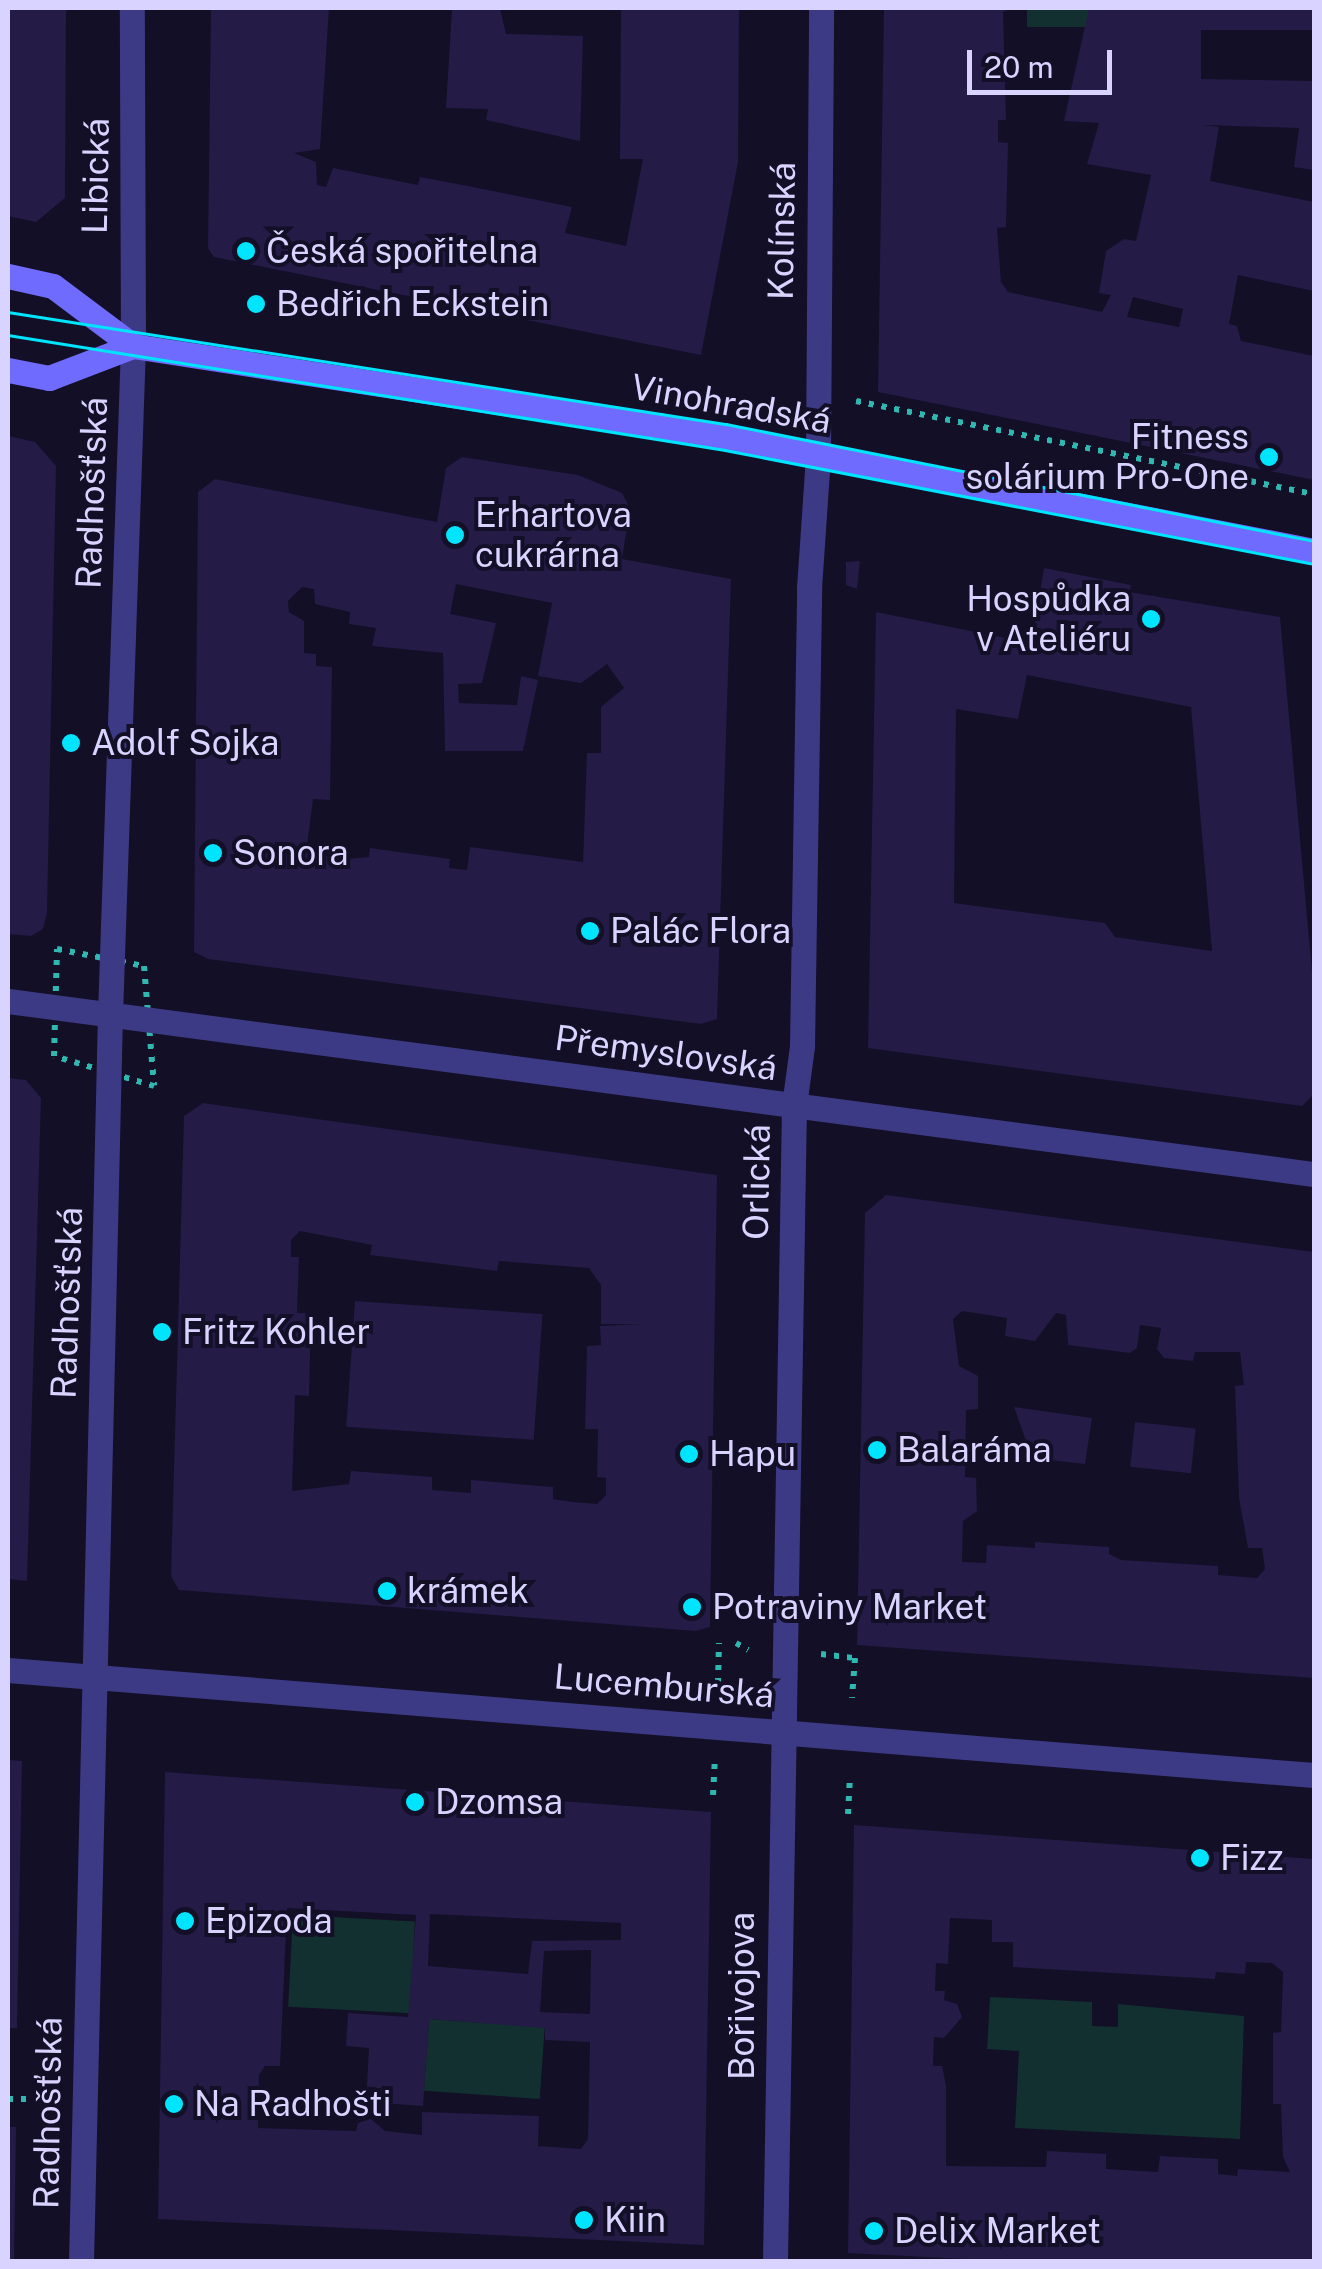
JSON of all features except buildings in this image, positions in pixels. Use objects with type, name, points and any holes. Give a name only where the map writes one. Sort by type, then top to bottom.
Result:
[{"type":"main road","name":"Vinohradská","points":[[8,276],[53,286],[132,346],[818,455],[1314,552]]},
{"type":"main road","points":[[8,370],[49,378],[132,346]]},
{"type":"street","name":"Libická","points":[[132,8],[132,346]]},
{"type":"street","name":"Kolínská","points":[[818,455],[820,8]]},
{"type":"street","name":"Radhošťská","points":[[81,2262],[92,1678],[132,346]]},
{"type":"street","name":"Orlická","points":[[780,1731],[794,1106],[802,1046],[810,588],[818,455]]},
{"type":"street","name":"Přemyslovská","points":[[8,1001],[1314,1174]]},
{"type":"street","name":"Lucemburská","points":[[8,1670],[1314,1775]]},
{"type":"street","name":"Bořivojova","points":[[775,2262],[780,1731]]},
{"type":"path","points":[[856,400],[1314,494]]},
{"type":"path","points":[[718,1682],[720,1643]]},
{"type":"path","points":[[736,1644],[748,1650]]},
{"type":"path","points":[[820,1654],[855,1658],[852,1698]]},
{"type":"path","points":[[714,1795],[715,1758]]},
{"type":"path","points":[[848,1814],[850,1769]]},
{"type":"green space","points":[[1027,8],[1089,8],[1089,27],[1027,27]]},
{"type":"green space","points":[[293,1915],[415,1921],[410,2013],[288,2007]]},
{"type":"green space","points":[[990,1997],[1092,2002],[1092,2026],[1118,2027],[1118,2004],[1244,2016],[1240,2139],[1015,2128],[1019,2051],[987,2049]]},
{"type":"green space","points":[[429,2019],[545,2027],[540,2099],[424,2091]]},
{"type":"tram line","points":[[8,312],[726,424],[1314,541]]},
{"type":"tram line","points":[[8,335],[725,450],[1314,564]]},
{"type":"place","name":"Česká spořitelna","points":[[246,251]]},
{"type":"place","name":"Bedřich Eckstein","points":[[256,304]]},
{"type":"place","name":"Fitness solárium Pro-One","points":[[1269,457]]},
{"type":"place","name":"Erhartova cukrárna","points":[[455,535]]},
{"type":"place","name":"Hospůdka v Ateliéru","points":[[1151,619]]},
{"type":"place","name":"Adolf Sojka","points":[[71,743]]},
{"type":"place","name":"Sonora","points":[[213,853]]},
{"type":"place","name":"Palác Flora","points":[[590,931]]},
{"type":"place","name":"Fritz Kohler","points":[[162,1332]]},
{"type":"place","name":"Balaráma","points":[[877,1450]]},
{"type":"place","name":"Hapu","points":[[689,1454]]},
{"type":"place","name":"krámek","points":[[387,1591]]},
{"type":"place","name":"Potraviny Market","points":[[692,1607]]},
{"type":"place","name":"Dzomsa","points":[[415,1802]]},
{"type":"place","name":"Fizz","points":[[1200,1858]]},
{"type":"place","name":"Epizoda","points":[[185,1921]]},
{"type":"place","name":"Na Radhošti","points":[[174,2104]]},
{"type":"place","name":"Kiin","points":[[584,2220]]},
{"type":"place","name":"Delix Market","points":[[874,2231]]}]
